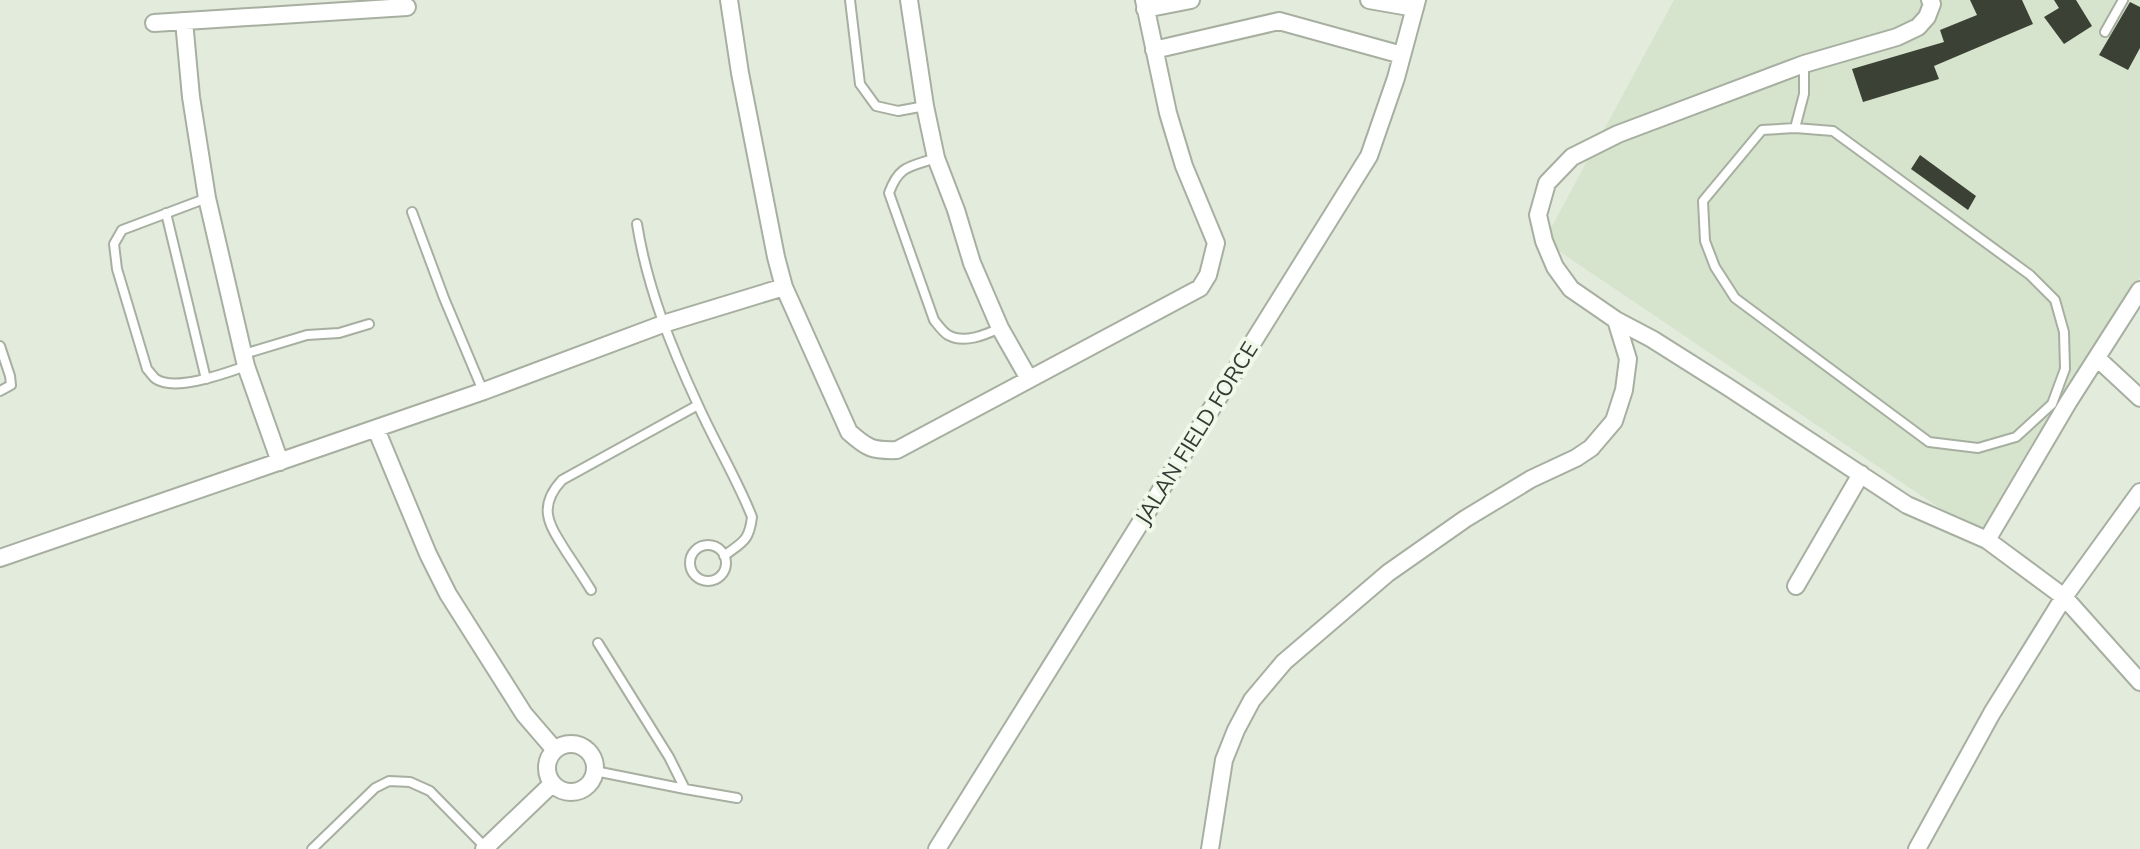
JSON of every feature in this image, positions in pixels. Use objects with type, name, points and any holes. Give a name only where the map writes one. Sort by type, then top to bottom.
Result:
[{"type":"street","points":[[729,0],[740,73],[784,287],[849,432],[861,443],[878,451],[897,450],[1200,288],[1208,275],[1216,243],[1184,166],[1168,113],[1145,5],[1191,0]]},
{"type":"street","points":[[909,0],[936,158],[972,263],[1000,328],[1029,379]]},
{"type":"street","points":[[1369,0],[1416,4]]},
{"type":"street","points":[[1930,0],[1932,4],[1927,17],[1918,27],[1897,37],[1804,64],[1618,134],[1572,157],[1547,183],[1538,215],[1544,241],[1555,267],[1571,289],[1616,320],[1728,387],[1907,505],[1987,540],[2064,597],[2140,682]]},
{"type":"street","name":"JALAN FIELD FORCE","points":[[937,849],[1369,156],[1416,4]]},
{"type":"street","points":[[154,23],[278,8],[407,7]]},
{"type":"street","points":[[184,21],[191,97],[207,198],[244,360],[280,462]]},
{"type":"street","points":[[1154,50],[1279,21],[1402,55]]},
{"type":"street","points":[[1,555],[376,429],[663,324],[784,287]]},
{"type":"street","points":[[1987,540],[2069,401],[2140,290]]},
{"type":"street","points":[[1210,849],[1224,760],[1252,700],[1284,662],[1388,573],[1465,519],[1531,479],[1591,448],[1614,421],[1624,390],[1628,359],[1616,320]]},
{"type":"street","points":[[2097,358],[2140,398]]},
{"type":"street","points":[[376,429],[448,594],[524,714],[555,750]]},
{"type":"street","points":[[1796,586],[1861,474]]},
{"type":"street","points":[[1917,849],[1992,713],[2064,597],[2140,492]]},
{"type":"street","points":[[573,744],[589,753],[595,771],[586,787],[578,792],[569,792],[559,790],[552,784],[546,766],[555,750],[573,744]]},
{"type":"street","points":[[485,848],[552,784]]},
{"type":"lane","points":[[850,0],[860,84],[876,106],[898,111],[925,106]]},
{"type":"lane","points":[[2105,32],[2123,0]]},
{"type":"lane","points":[[1795,128],[1804,94],[1804,64]]},
{"type":"lane","points":[[1795,128],[1833,131],[2030,275],[2055,300],[2064,332],[2065,369],[2052,404],[2016,437],[1978,448],[1929,442],[1735,298],[1715,267],[1705,241],[1703,201],[1762,130],[1795,128]]},
{"type":"lane","points":[[936,158],[903,169],[894,179],[889,193],[934,320],[949,336],[965,339],[986,335],[1000,328]]},
{"type":"lane","points":[[207,198],[122,230],[114,244],[117,269],[147,369],[157,380],[172,383],[206,379],[307,335],[339,333],[369,324]]},
{"type":"lane","points":[[412,212],[444,298],[484,391]]},
{"type":"lane","points":[[166,213],[206,379]]},
{"type":"lane","points":[[637,224],[642,254],[663,324],[752,517],[747,538],[724,556]]},
{"type":"lane","points":[[0,346],[11,385],[0,391]]},
{"type":"lane","points":[[591,590],[549,524],[551,492],[562,480],[698,405]]},
{"type":"lane","points":[[712,546],[724,556],[724,571],[711,581],[701,580],[690,566],[691,558],[701,547],[712,546]]},
{"type":"lane","points":[[598,643],[669,757],[685,789]]},
{"type":"lane","points":[[595,771],[737,798]]},
{"type":"lane","points":[[312,849],[375,788],[389,781],[410,782],[430,791],[485,848]]},
{"type":"shaded area","points":[[1674,0],[2140,0],[2140,277],[1987,540],[1544,241]]},
{"type":"building","points":[[1970,0],[2022,0],[2033,24],[1934,66],[1939,79],[1863,102],[1852,69],[1944,42],[1940,30],[1977,15]]},
{"type":"building","points":[[2054,0],[2076,0],[2092,26],[2064,44],[2044,17],[2059,8]]},
{"type":"building","points":[[2130,2],[2140,7],[2140,48],[2128,70],[2099,55]]},
{"type":"building","points":[[1920,155],[1976,196],[1968,210],[1911,169]]}]
